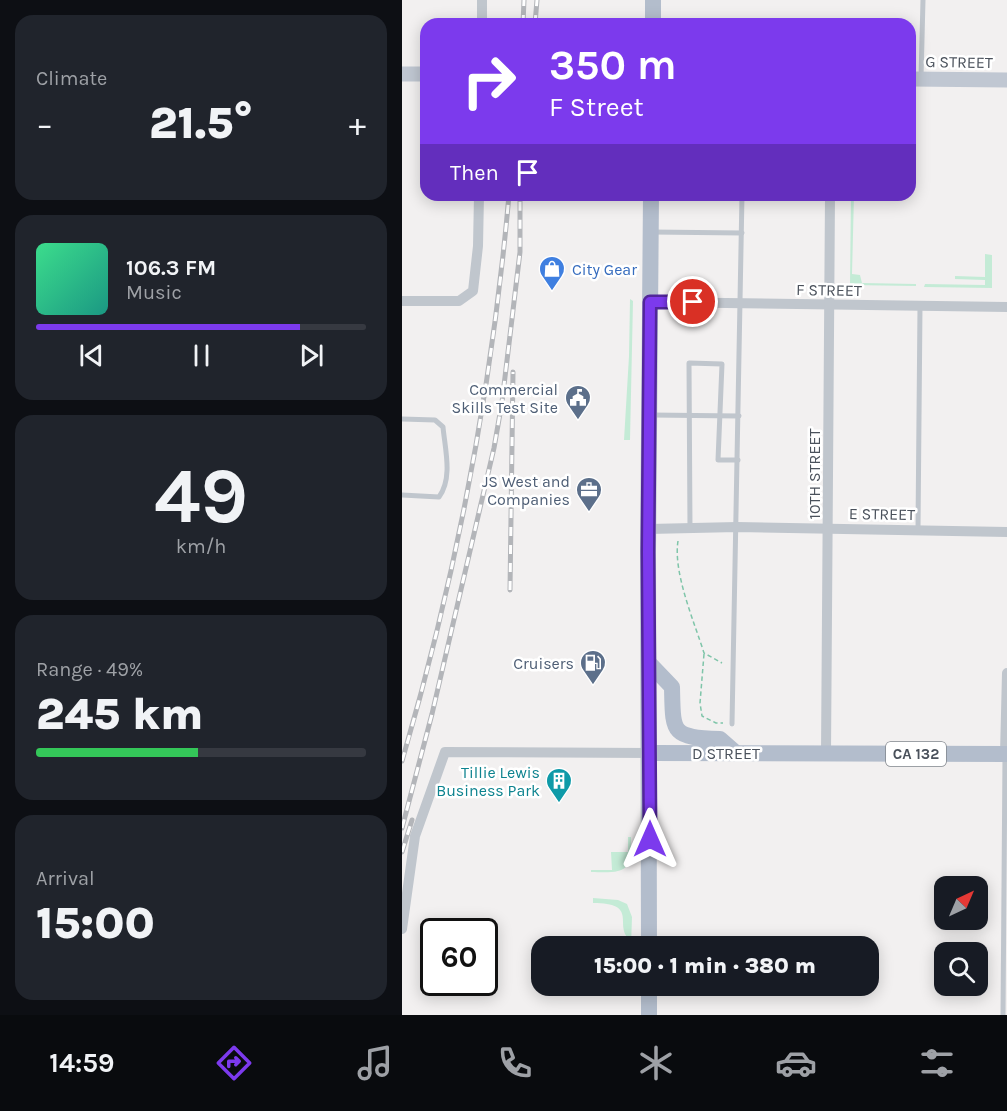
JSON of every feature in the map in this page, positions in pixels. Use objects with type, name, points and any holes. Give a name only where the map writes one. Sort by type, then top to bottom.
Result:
[{"type":"main road","points":[[652,0],[652,18]]},
{"type":"main road","points":[[402,74],[420,74]]},
{"type":"main road","name":"G STREET","points":[[916,80],[1007,80]]},
{"type":"main road","points":[[649,936],[651,201]]},
{"type":"main road","points":[[649,663],[672,687],[674,723],[677,729],[691,738],[720,739],[736,753]]},
{"type":"main road","name":"D STREET","points":[[650,753],[1006,754]]},
{"type":"main road","points":[[649,996],[649,1015]]},
{"type":"street","points":[[482,0],[482,18]]},
{"type":"street","points":[[402,301],[459,301],[473,291],[479,201]]},
{"type":"street","name":"10TH STREET","points":[[826,754],[830,201]]},
{"type":"street","name":"F STREET","points":[[650,302],[1007,307]]},
{"type":"street","name":"E STREET","points":[[649,529],[829,528],[1007,532]]},
{"type":"street","points":[[1006,754],[1007,673]]},
{"type":"street","name":"D STREET","points":[[402,929],[415,836],[446,752],[650,753]]},
{"type":"lane","points":[[916,80],[922,0]]},
{"type":"lane","points":[[732,724],[742,201]]},
{"type":"lane","points":[[651,232],[742,233]]},
{"type":"lane","points":[[918,529],[920,306]]},
{"type":"lane","points":[[686,529],[689,363],[722,364],[718,460],[738,460]]},
{"type":"lane","points":[[650,415],[739,416]]},
{"type":"lane","points":[[402,419],[435,420],[443,427],[447,470],[445,488],[439,497],[402,495]]},
{"type":"lane","points":[[1003,1015],[1006,754]]},
{"type":"path","points":[[686,529],[676,555],[704,653],[700,703],[702,716],[716,723],[732,724]]},
{"type":"path","points":[[704,653],[722,663]]},
{"type":"green space","points":[[851,201],[854,201],[852,274],[860,275],[862,283],[916,284],[916,286],[850,285]]},
{"type":"green space","points":[[985,254],[992,255],[992,288],[924,287],[925,284],[985,285],[985,280],[955,279],[955,276],[985,277]]},
{"type":"green space","points":[[630,299],[633,301],[630,440],[624,440],[629,356]]},
{"type":"green space","points":[[628,837],[631,837],[630,858],[624,868],[612,872],[591,872],[591,870],[612,870],[611,852],[628,852]]},
{"type":"green space","points":[[593,898],[618,900],[627,904],[632,917],[631,936],[627,936],[623,927],[622,915],[616,906],[593,903]]},
{"type":"railway","points":[[523,18],[524,0]]},
{"type":"railway","points":[[536,18],[537,0]]},
{"type":"railway","points":[[402,761],[439,622],[469,481],[493,339],[508,201]]},
{"type":"railway","points":[[402,828],[432,714],[494,448],[502,402],[520,252],[520,201]]},
{"type":"railway","points":[[510,590],[513,372]]},
{"type":"railway","points":[[402,852],[412,820]]},
{"type":"place","name":"City Gear","points":[[552,292]]},
{"type":"place","name":"Commercial Skills Test Site","points":[[578,421]]},
{"type":"place","name":"JS West and Companies","points":[[589,513]]},
{"type":"place","name":"Cruisers","points":[[593,686]]},
{"type":"place","name":"Tillie Lewis Business Park","points":[[559,804]]},
{"type":"route","points":[[650,839],[648,650],[650,302],[693,302]]}]
